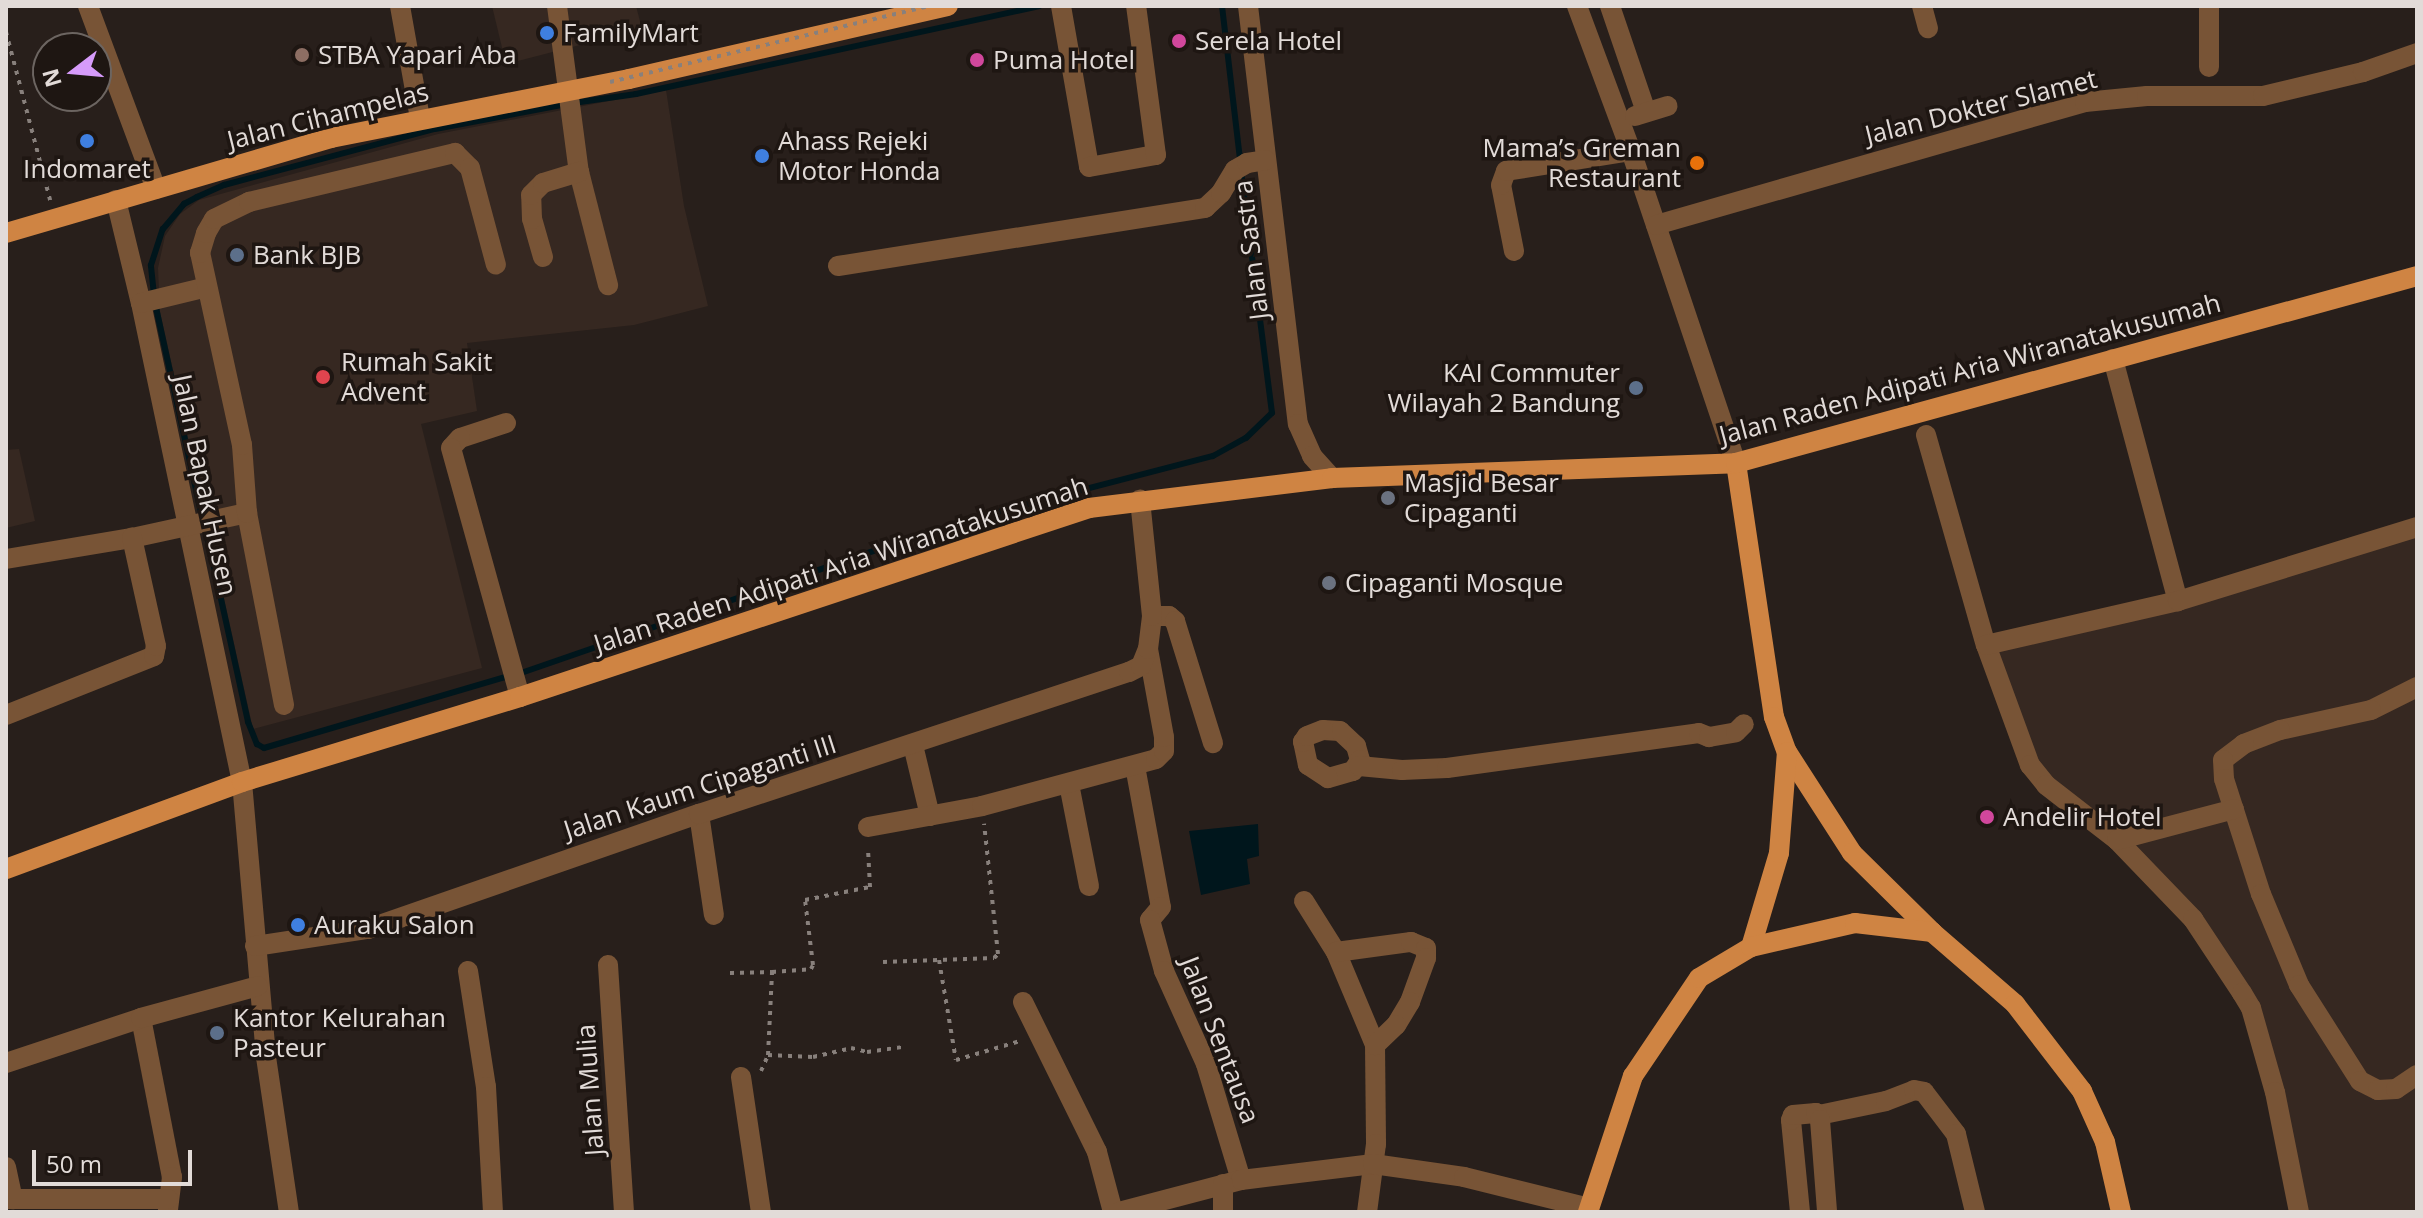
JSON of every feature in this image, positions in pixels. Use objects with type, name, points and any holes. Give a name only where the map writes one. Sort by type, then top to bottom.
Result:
[{"type":"main road","name":"Jalan Cihampelas","points":[[6,233],[331,138],[570,90],[948,6]]},
{"type":"main road","name":"Jalan Raden Adipati Aria Wiranatakusumah","points":[[6,869],[242,782],[520,697],[1089,508],[1332,478],[1736,463],[2417,276]]},
{"type":"main road","points":[[1736,463],[1757,721],[1787,752],[1852,853],[1932,932],[2015,1004],[2082,1091],[2105,1142],[2121,1212]]},
{"type":"main road","points":[[1751,947],[1779,853],[1787,752]]},
{"type":"main road","points":[[1589,1210],[1633,1076],[1699,978],[1751,947],[1855,923],[1932,932]]},
{"type":"street","points":[[88,6],[156,189]]},
{"type":"street","points":[[400,6],[420,118]]},
{"type":"street","points":[[557,6],[579,172],[608,285]]},
{"type":"street","points":[[1061,6],[1089,167],[1156,155],[1136,6]]},
{"type":"street","name":"Jalan Sastra","points":[[1248,6],[1298,424],[1312,456],[1332,478]]},
{"type":"street","points":[[1577,6],[1631,151],[1736,463]]},
{"type":"street","points":[[1610,6],[1646,112]]},
{"type":"street","points":[[1922,6],[1928,28]]},
{"type":"street","points":[[2209,6],[2209,67]]},
{"type":"street","name":"Jalan Dokter Slamet","points":[[1656,225],[2085,102],[2147,96],[2263,96],[2363,72],[2417,53]]},
{"type":"street","points":[[1619,121],[1668,106]]},
{"type":"street","points":[[1514,251],[1501,185],[1506,171],[1631,151]]},
{"type":"street","points":[[284,705],[247,513],[242,445],[200,253],[214,219],[227,209],[444,153],[463,158],[470,168],[496,265]]},
{"type":"street","points":[[838,266],[1205,208],[1221,193],[1235,170],[1247,163],[1266,160]]},
{"type":"street","points":[[543,257],[532,219],[531,195],[543,183],[579,172]]},
{"type":"street","name":"Jalan Bapak Husen","points":[[116,200],[141,303],[242,782],[255,946],[251,988],[289,1212]]},
{"type":"street","points":[[141,303],[207,287]]},
{"type":"street","points":[[2113,359],[2178,601]]},
{"type":"street","points":[[506,423],[460,438],[451,448],[520,697]]},
{"type":"street","points":[[1926,435],[1986,645],[2037,776],[2117,840],[2193,919],[2251,1008],[2275,1092],[2299,1212]]},
{"type":"street","points":[[868,827],[982,806],[1069,784],[1156,759],[1164,751],[1148,649],[1152,616],[1143,561],[1140,500]]},
{"type":"street","points":[[6,559],[132,538],[247,513]]},
{"type":"street","points":[[1986,645],[2178,601],[2417,527]]},
{"type":"street","points":[[6,715],[154,656],[156,646],[132,538]]},
{"type":"street","points":[[1152,616],[1169,616],[1175,621],[1213,743]]},
{"type":"street","name":"Jalan Kaum Cipaganti III","points":[[255,946],[368,929],[699,814],[1129,672],[1141,666],[1148,649]]},
{"type":"street","points":[[2417,687],[2371,710],[2280,730],[2244,744],[2223,760],[2234,809],[2261,894],[2299,985],[2360,1081],[2378,1090],[2396,1089],[2417,1075]]},
{"type":"street","points":[[1359,766],[1402,770],[1447,768],[1699,733],[1708,724],[1734,719],[1757,721]]},
{"type":"street","points":[[913,745],[930,816]]},
{"type":"street","name":"Jalan Sentausa","points":[[1135,766],[1161,907],[1150,920],[1164,971],[1206,1064],[1232,1182],[1223,1212]]},
{"type":"street","points":[[1069,784],[1089,886]]},
{"type":"street","points":[[2117,840],[2234,809]]},
{"type":"street","points":[[699,814],[714,915]]},
{"type":"street","points":[[1304,901],[1336,952],[1375,1045],[1373,1164],[1367,1212]]},
{"type":"street","points":[[1336,952],[1411,942],[1426,948],[1426,958],[1410,1002],[1396,1025],[1375,1045]]},
{"type":"street","name":"Jalan Mulia","points":[[608,965],[624,1212]]},
{"type":"street","points":[[468,971],[486,1087],[493,1212]]},
{"type":"street","points":[[6,1063],[141,1018],[251,988]]},
{"type":"street","points":[[1023,1002],[1036,1035],[1075,1102],[1097,1152],[1116,1212],[1232,1182],[1373,1164],[1464,1177],[1589,1210]]},
{"type":"street","points":[[6,1167],[10,1199],[168,1206],[172,1177],[141,1018]]},
{"type":"street","points":[[741,1077],[761,1212]]},
{"type":"street","points":[[1800,1212],[1793,1115],[1819,1115],[1886,1101],[1914,1090],[1924,1092],[1956,1134],[1975,1212]]},
{"type":"street","points":[[1819,1115],[1827,1212]]},
{"type":"path","points":[[610,82],[930,6]]},
{"type":"path","points":[[6,32],[56,218]]},
{"type":"path","points":[[883,962],[994,958],[998,954],[982,806]]},
{"type":"path","points":[[730,973],[811,969],[805,900],[870,887],[868,827]]},
{"type":"path","points":[[939,960],[956,1060],[1036,1035]]},
{"type":"path","points":[[744,1109],[754,1078],[768,1055],[772,972]]},
{"type":"path","points":[[768,1055],[813,1057],[851,1048],[867,1052],[902,1047]]},
{"type":"shaded area","points":[[492,6],[636,6],[642,29],[506,64]]},
{"type":"shaded area","name":"Rumah Sakit Advent","points":[[666,90],[684,206],[708,306],[634,325],[467,343],[477,411],[421,424],[482,668],[253,729],[160,312],[158,268],[165,236],[180,214],[199,200],[438,134]]},
{"type":"shaded area","points":[[19,449],[35,521],[6,528],[6,450]]},
{"type":"shaded area","points":[[2417,531],[2417,1212],[2300,1212],[2258,1026],[2217,963],[2132,860],[2043,788],[1986,648]]},
{"type":"water","points":[[1258,824],[1259,856],[1247,859],[1250,884],[1201,895],[1189,831]]},
{"type":"waterway","points":[[573,103],[636,94],[1040,6]]},
{"type":"waterway","points":[[1222,6],[1240,160]]},
{"type":"waterway","points":[[154,295],[151,265],[163,229],[184,204],[197,197],[224,185],[435,129],[567,104]]},
{"type":"waterway","points":[[521,673],[893,544],[1005,510],[1213,456],[1246,438],[1272,413],[1241,171]]},
{"type":"waterway","points":[[155,303],[202,517]]},
{"type":"waterway","points":[[205,526],[248,722],[257,744],[264,748],[505,677]]},
{"type":"place","name":"FamilyMart","points":[[547,33]]},
{"type":"place","name":"Serela Hotel","points":[[1179,41]]},
{"type":"place","name":"STBA Yapari Aba","points":[[302,55]]},
{"type":"place","name":"Puma Hotel","points":[[977,60]]},
{"type":"place","name":"Indomaret","points":[[87,141]]},
{"type":"place","name":"Ahass Rejeki Motor Honda","points":[[762,156]]},
{"type":"place","name":"Mama’s Greman Restaurant","points":[[1697,163]]},
{"type":"place","name":"Bank BJB","points":[[237,255]]},
{"type":"place","name":"Rumah Sakit Advent","points":[[323,377]]},
{"type":"place","name":"KAI Commuter Wilayah 2 Bandung","points":[[1636,388]]},
{"type":"place","name":"Masjid Besar Cipaganti","points":[[1388,498]]},
{"type":"place","name":"Cipaganti Mosque","points":[[1329,583]]},
{"type":"place","name":"Andelir Hotel","points":[[1987,817]]},
{"type":"place","name":"Auraku Salon","points":[[298,925]]},
{"type":"place","name":"Kantor Kelurahan Pasteur","points":[[217,1033]]}]
